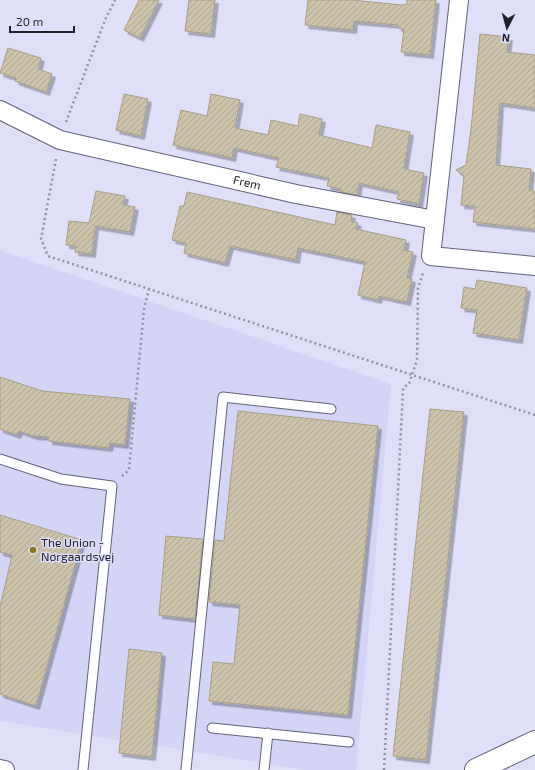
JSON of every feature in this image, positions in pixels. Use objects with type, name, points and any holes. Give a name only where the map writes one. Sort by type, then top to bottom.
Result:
[{"type":"street","points":[[459,0],[431,256],[535,266]]},
{"type":"street","name":"Frem","points":[[0,110],[60,140],[296,194],[436,220]]},
{"type":"street","points":[[476,770],[535,742]]},
{"type":"street","points":[[0,769],[5,770]]},
{"type":"lane","points":[[186,770],[223,397],[331,409]]},
{"type":"lane","points":[[0,459],[61,478],[112,486],[83,770]]},
{"type":"lane","points":[[212,728],[349,742]]},
{"type":"lane","points":[[264,770],[268,734]]},
{"type":"path","points":[[115,0],[76,95],[60,140],[41,240],[48,256],[535,415]]},
{"type":"path","points":[[384,770],[403,390],[404,387],[409,384],[416,360],[418,288],[424,269],[431,256]]},
{"type":"path","points":[[112,486],[129,470],[144,309],[149,289]]},
{"type":"shaded area","points":[[0,250],[391,384],[356,770],[306,770],[0,721]]},
{"type":"building","points":[[139,0],[159,0],[140,38],[124,30]]},
{"type":"building","points":[[189,0],[215,0],[211,34],[185,31]]},
{"type":"building","points":[[308,0],[352,0],[402,5],[407,4],[407,0],[436,0],[430,55],[401,52],[404,29],[398,28],[398,25],[354,21],[353,30],[305,25]]},
{"type":"building","points":[[480,34],[509,37],[507,52],[535,55],[535,108],[500,103],[496,165],[531,169],[529,190],[535,191],[535,229],[473,222],[475,206],[461,205],[464,176],[456,170],[466,165]]},
{"type":"building","points":[[8,48],[41,58],[38,69],[52,74],[46,92],[15,81],[16,78],[0,73]]},
{"type":"building","points":[[124,94],[148,99],[141,136],[116,130]]},
{"type":"building","points":[[211,94],[240,100],[235,128],[268,135],[271,120],[298,126],[300,114],[322,119],[319,135],[372,148],[376,125],[410,132],[404,169],[424,173],[419,204],[397,199],[399,192],[359,183],[357,195],[341,192],[341,189],[327,186],[329,178],[276,167],[279,158],[234,148],[232,158],[173,145],[181,110],[207,116]]},
{"type":"building","points":[[96,191],[125,196],[123,205],[135,207],[130,232],[95,226],[92,254],[75,252],[76,246],[66,245],[69,221],[89,223]]},
{"type":"building","points":[[187,192],[335,225],[337,212],[352,215],[351,221],[358,223],[356,229],[406,240],[404,250],[413,252],[407,278],[412,279],[407,302],[379,296],[378,300],[358,295],[365,262],[298,248],[296,260],[230,246],[225,263],[184,253],[186,243],[172,240],[180,206],[184,206]]},
{"type":"building","points":[[477,280],[527,288],[519,340],[473,333],[477,310],[461,308],[464,287],[475,289]]},
{"type":"building","points":[[0,377],[42,391],[130,399],[125,445],[110,443],[109,448],[49,441],[49,437],[34,436],[19,431],[17,435],[0,429]]},
{"type":"building","points":[[430,409],[464,412],[426,760],[393,756]]},
{"type":"building","points":[[238,411],[378,426],[348,715],[209,701],[213,662],[234,664],[240,605],[209,602],[215,540],[224,541]]},
{"type":"building","points":[[0,515],[82,540],[36,706],[0,694],[0,607],[12,555],[0,552]]},
{"type":"building","points":[[166,536],[203,539],[195,619],[159,615]]},
{"type":"building","points":[[129,649],[162,653],[152,757],[119,753]]},
{"type":"place","name":"The Union - Nørgaardsvej","points":[[33,550]]}]
